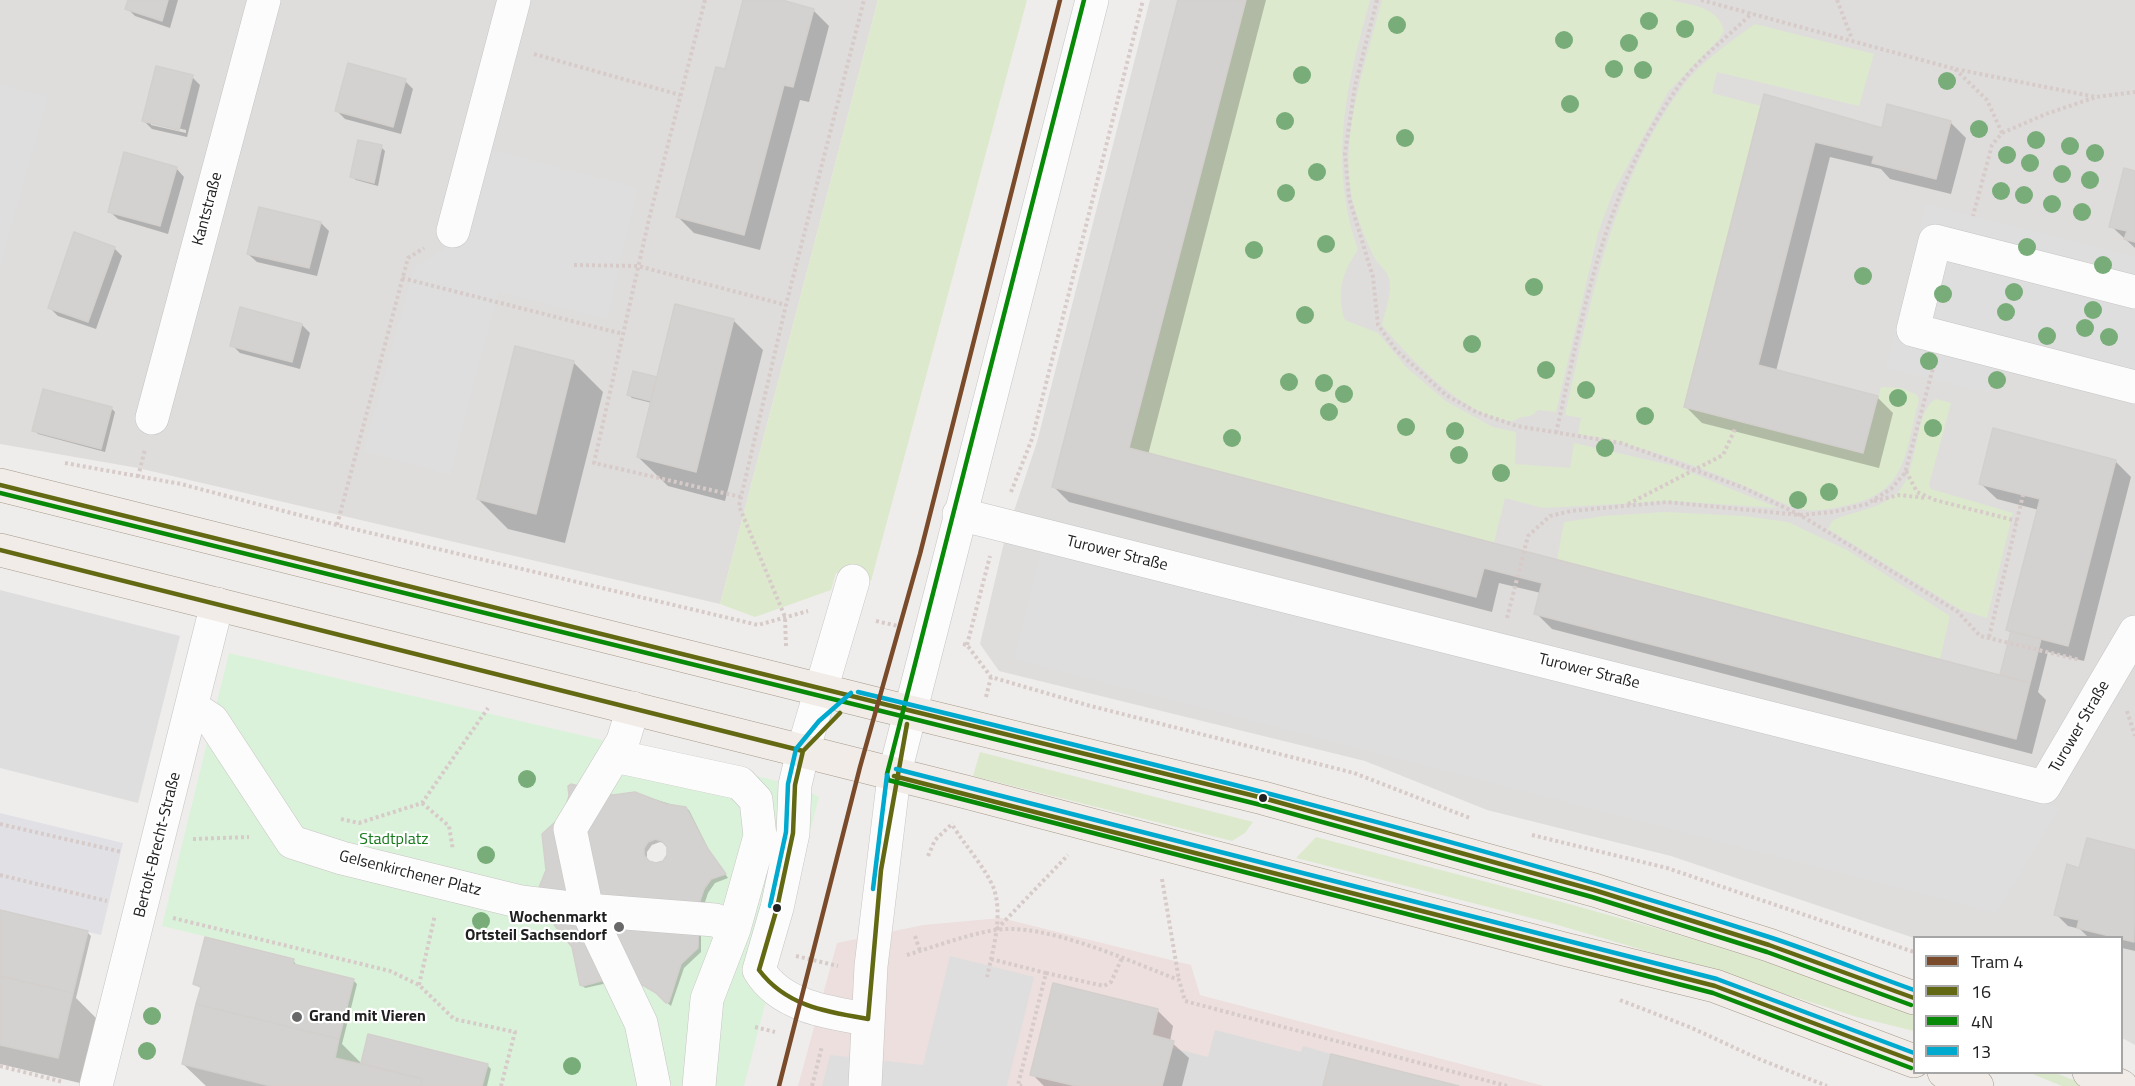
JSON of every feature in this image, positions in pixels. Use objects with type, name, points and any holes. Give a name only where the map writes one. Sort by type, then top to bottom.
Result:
[{"type":"main road","points":[[0,485],[856,699],[1263,798],[1474,855],[1769,945],[1913,998]]},
{"type":"main road","points":[[0,550],[803,751],[1715,986],[1913,1061]]},
{"type":"main road","points":[[1949,1074],[1977,1086]]},
{"type":"main road","points":[[2094,1074],[2121,1086]]},
{"type":"street","name":"Kantstraße","points":[[152,418],[264,0]]},
{"type":"street","points":[[453,231],[514,0]]},
{"type":"street","points":[[865,1086],[870,966],[894,776],[1092,0]]},
{"type":"street","points":[[2135,292],[1935,241],[1913,330],[2135,387]]},
{"type":"street","name":"Turower Straße","points":[[959,514],[2044,787],[2135,632]]},
{"type":"street","points":[[853,581],[803,751],[795,785],[793,833],[777,908],[759,970],[766,982],[781,995],[830,1013],[868,1019]]},
{"type":"street","name":"Bertolt-Brecht-Straße","points":[[80,1084],[142,910],[217,604]]},
{"type":"street","points":[[803,751],[825,726],[856,699]]},
{"type":"street","name":"Gelsenkirchener Platz","points":[[192,707],[212,720],[292,842],[342,858],[521,902],[715,920],[734,929]]},
{"type":"street","points":[[633,708],[623,741],[570,829],[588,910],[641,1023],[654,1086]]},
{"type":"street","points":[[615,756],[740,783],[756,800],[760,836],[734,929],[707,999],[699,1086]]},
{"type":"path","points":[[705,0],[638,266],[594,463],[741,497]]},
{"type":"path","points":[[787,642],[786,617],[739,506],[786,305],[864,0]]},
{"type":"path","points":[[1143,0],[1032,439],[998,525],[968,645],[991,677],[1087,705],[1354,773],[1480,822]]},
{"type":"path","points":[[1377,0],[1355,86],[1345,153],[1349,198],[1372,277],[1378,325],[1396,350],[1446,394],[1476,412],[1516,426],[1621,443],[1743,488],[1800,515],[1958,612],[1980,636],[2114,669]]},
{"type":"path","points":[[1701,0],[1852,39],[1955,69],[2096,97]]},
{"type":"path","points":[[1837,0],[1852,39]]},
{"type":"path","points":[[1556,433],[1589,287],[1607,225],[1628,172],[1660,115],[1685,78],[1752,13]]},
{"type":"path","points":[[502,45],[680,95]]},
{"type":"path","points":[[1955,69],[1987,100],[2002,133]]},
{"type":"path","points":[[1964,249],[1992,146],[2002,133],[2046,114],[2096,97],[2135,92]]},
{"type":"path","points":[[337,525],[408,258],[453,231]]},
{"type":"path","points":[[574,265],[638,266],[786,305]]},
{"type":"path","points":[[402,278],[623,334]]},
{"type":"path","points":[[1870,502],[1891,489],[1906,471],[1941,338]]},
{"type":"path","points":[[1624,506],[1696,471],[1723,455],[1735,429]]},
{"type":"path","points":[[59,462],[181,483],[337,525],[758,625],[815,609]]},
{"type":"path","points":[[1906,471],[1917,492],[1932,499]]},
{"type":"path","points":[[1499,650],[1528,536],[1550,516],[1667,502],[1800,515],[1833,513],[1899,495],[1932,499],[2017,521]]},
{"type":"path","points":[[1989,638],[2024,495]]},
{"type":"path","points":[[189,839],[268,836],[286,830],[298,820],[320,816],[359,823],[422,803],[488,708]]},
{"type":"path","points":[[1280,760],[1281,754]]},
{"type":"path","points":[[419,985],[453,850],[449,826],[422,803]]},
{"type":"path","points":[[0,824],[154,859]]},
{"type":"path","points":[[928,856],[935,840],[953,826],[993,888],[997,909],[996,930],[987,977]]},
{"type":"path","points":[[1524,833],[1667,868],[1913,952]]},
{"type":"path","points":[[996,930],[1068,855]]},
{"type":"path","points":[[0,875],[390,972],[419,985],[454,1019],[515,1032],[501,1086]]},
{"type":"path","points":[[1161,878],[1179,980],[1185,1001],[1507,1086]]},
{"type":"path","points":[[870,966],[996,930],[1024,930],[1086,943],[1179,980]]},
{"type":"path","points":[[915,936],[920,951]]},
{"type":"path","points":[[791,954],[837,966]]},
{"type":"path","points":[[991,959],[1104,986],[1111,982],[1122,958]]},
{"type":"path","points":[[1022,1086],[1018,1085],[1046,972]]},
{"type":"path","points":[[1617,999],[1692,1028],[1759,1059],[1827,1086]]},
{"type":"path","points":[[0,1066],[80,1084]]},
{"type":"shaded area","points":[[0,0],[878,0],[720,604],[138,468],[0,444]]},
{"type":"shaded area","points":[[1150,0],[2135,0],[2135,1045],[2123,1039],[2123,936],[1913,938],[1671,856],[1487,810],[1365,761],[999,671],[980,644],[1005,538],[1037,442]]},
{"type":"shaded area","points":[[0,84],[48,97],[0,267]]},
{"type":"shaded area","points":[[488,149],[638,188],[607,319],[498,292],[450,475],[364,451],[414,267],[461,240]]},
{"type":"shaded area","points":[[1926,204],[2135,257],[2135,397],[1997,363],[1989,393],[1886,368]]},
{"type":"shaded area","points":[[1041,551],[2060,808],[1996,913],[1014,659]]},
{"type":"shaded area","points":[[0,590],[180,636],[138,803],[0,768]]},
{"type":"shaded area","points":[[0,813],[123,843],[101,935],[0,910]]},
{"type":"shaded area","points":[[1001,918],[1191,965],[1200,995],[1544,1086],[798,1086],[837,943],[923,925]]},
{"type":"shaded area","points":[[950,956],[1034,977],[1007,1086],[822,1086],[830,1055],[923,1065]]},
{"type":"shaded area","points":[[1215,1030],[1301,1052],[1303,1046],[1331,1054],[1323,1086],[1162,1086],[1172,1048],[1208,1057]]},
{"type":"green space","points":[[878,0],[1027,0],[871,581],[836,573],[831,590],[755,617],[720,604]]},
{"type":"green space","points":[[1246,0],[1370,0],[1354,64],[1344,124],[1342,155],[1344,185],[1349,217],[1358,250],[1342,283],[1341,301],[1345,320],[1378,333],[1407,368],[1447,402],[1493,427],[1516,432],[1515,464],[1570,468],[1574,443],[1675,466],[1778,508],[1672,501],[1543,508],[1505,498],[1494,543],[1130,448]]},
{"type":"green space","points":[[1382,0],[1671,0],[1703,8],[1716,16],[1721,23],[1724,31],[1719,39],[1668,92],[1613,192],[1598,233],[1556,412],[1538,410],[1531,415],[1511,421],[1492,417],[1475,409],[1439,384],[1407,354],[1382,325],[1390,294],[1390,282],[1387,273],[1374,257],[1355,209],[1351,193],[1349,146],[1357,96]]},
{"type":"green space","points":[[1755,24],[1874,54],[1859,106],[1717,72],[1712,93],[1761,106],[1684,407],[1863,452],[1881,387],[1901,388],[1917,395],[1919,400],[1906,455],[1892,482],[1880,492],[1864,500],[1824,510],[1792,507],[1688,463],[1635,447],[1578,434],[1581,418],[1565,415],[1584,329],[1607,244],[1638,162],[1659,123],[1683,86],[1717,52]]},
{"type":"green space","points":[[1936,399],[1951,403],[1929,485],[1931,489],[2013,513],[1987,618],[1961,610],[1828,529],[1832,521],[1876,506],[1899,491],[1910,469],[1924,415],[1929,405]]},
{"type":"green space","points":[[1666,512],[1744,516],[1788,522],[1847,550],[1950,616],[1940,659],[1557,560],[1564,522],[1604,516]]},
{"type":"green space","name":"Stadtplatz","points":[[229,653],[795,785],[819,797],[744,1086],[482,1086],[487,1063],[368,1034],[361,1063],[335,1058],[354,979],[293,964],[294,958],[162,926]],"holes":[[[571,784],[613,795],[636,792],[666,804],[686,807],[708,849],[725,873],[715,878],[703,894],[698,915],[698,948],[681,964],[669,1002],[666,1003],[642,983],[612,978],[580,985],[572,947],[551,921],[544,875],[546,862],[542,834],[562,813],[567,801],[568,786]]]},
{"type":"green space","points":[[980,752],[1253,822],[1245,833],[1232,841],[973,776]]},
{"type":"green space","points":[[1316,837],[1618,917],[1767,962],[1913,1015],[1913,1031],[1857,1017],[1701,967],[1551,923],[1296,858]]},
{"type":"green space","points":[[2032,1074],[2058,1074],[2088,1086],[2062,1086]]},
{"type":"building","points":[[128,0],[168,0],[162,21],[125,9]]},
{"type":"building","points":[[743,0],[782,0],[814,9],[793,87],[784,85],[744,235],[676,217],[716,67],[725,69]]},
{"type":"building","points":[[1178,0],[1246,0],[1129,448],[2030,683],[2016,739],[1534,614],[1542,583],[1484,568],[1476,597],[1052,487]]},
{"type":"building","points":[[348,63],[406,79],[393,127],[335,111]]},
{"type":"building","points":[[156,66],[193,75],[179,130],[142,121]]},
{"type":"building","points":[[1764,94],[1882,128],[1887,104],[1951,121],[1936,179],[1872,163],[1874,156],[1815,142],[1758,365],[1878,396],[1863,453],[1684,407]]},
{"type":"building","points":[[358,140],[382,145],[374,183],[350,177]]},
{"type":"building","points":[[124,152],[177,167],[160,226],[108,212]]},
{"type":"building","points":[[2124,168],[2135,171],[2135,242],[2124,239],[2127,231],[2109,227]]},
{"type":"building","points":[[259,207],[321,222],[309,268],[247,254]]},
{"type":"building","points":[[74,232],[115,247],[88,322],[48,308]]},
{"type":"building","points":[[675,304],[734,319],[696,472],[637,457]]},
{"type":"building","points":[[240,307],[302,324],[292,362],[230,346]]},
{"type":"building","points":[[515,346],[574,361],[536,514],[477,499]]},
{"type":"building","points":[[633,371],[657,377],[651,401],[627,395]]},
{"type":"building","points":[[43,389],[112,407],[101,449],[32,431]]},
{"type":"building","points":[[1993,428],[2116,460],[2068,646],[2006,630],[2040,499],[1979,484]]},
{"type":"building","points":[[2011,631],[2041,639],[2030,683],[2000,675]]},
{"type":"building","points":[[571,784],[613,795],[635,792],[666,804],[686,807],[708,849],[726,874],[711,879],[704,889],[699,904],[698,948],[681,964],[669,1002],[666,1003],[656,993],[636,981],[612,978],[580,985],[572,947],[551,921],[536,895],[546,870],[542,834],[563,815],[569,796],[568,786]],"holes":[[[655,839],[662,841],[667,847],[667,855],[663,861],[656,863],[649,861],[644,855],[644,848],[648,842]]]},
{"type":"building","points":[[2087,838],[2135,850],[2134,942],[2123,939],[2123,936],[2110,936],[2077,928],[2079,920],[2054,915],[2067,864],[2079,868]]},
{"type":"building","points":[[0,910],[88,931],[73,993],[0,976]]},
{"type":"building","points":[[205,937],[294,959],[293,964],[354,979],[339,1039],[196,1004],[201,987],[193,984]]},
{"type":"building","points":[[0,976],[73,993],[58,1058],[0,1045]]},
{"type":"building","points":[[1053,983],[1158,1009],[1152,1035],[1174,1041],[1162,1086],[1076,1086],[1030,1075]]},
{"type":"building","points":[[196,1004],[339,1039],[335,1058],[422,1079],[420,1086],[271,1086],[182,1064]]},
{"type":"building","points":[[368,1034],[488,1064],[482,1086],[420,1086],[422,1079],[361,1063]]},
{"type":"building","points":[[1331,1054],[1459,1086],[1323,1086]]},
{"type":"tram line","name":"4","points":[[779,1086],[860,767],[920,554],[1060,0]]},
{"type":"transit line","name":"4N","points":[[1084,0],[887,774],[888,780],[1713,993],[1911,1068]]},
{"type":"transit line","name":"16","points":[[0,485],[1263,798],[1594,890],[1769,945],[1913,998]]},
{"type":"transit line","name":"4N","points":[[0,493],[1261,805],[1592,897],[1767,952],[1911,1005]]},
{"type":"transit line","name":"16","points":[[0,550],[803,751]]},
{"type":"transit line","name":"13","points":[[858,692],[1202,776],[1430,836],[1769,937],[1913,990]]},
{"type":"transit line","name":"13","points":[[770,906],[786,832],[788,784],[796,749],[819,721],[851,693]]},
{"type":"transit line","name":"16","points":[[840,713],[803,751],[795,785],[793,833],[777,908],[759,970],[782,992],[794,999],[822,1010],[868,1019]]},
{"type":"transit line","name":"16","points":[[868,1019],[881,870],[907,724]]},
{"type":"transit line","name":"13","points":[[896,769],[1717,979],[1913,1053]]},
{"type":"transit line","name":"13","points":[[873,889],[887,775]]},
{"type":"transit line","name":"16","points":[[894,776],[1715,986],[1913,1061]]},
{"type":"place","name":"Wochenmarkt Ortsteil Sachsendorf","points":[[619,927]]},
{"type":"place","name":"Grand mit Vieren","points":[[297,1017]]}]
